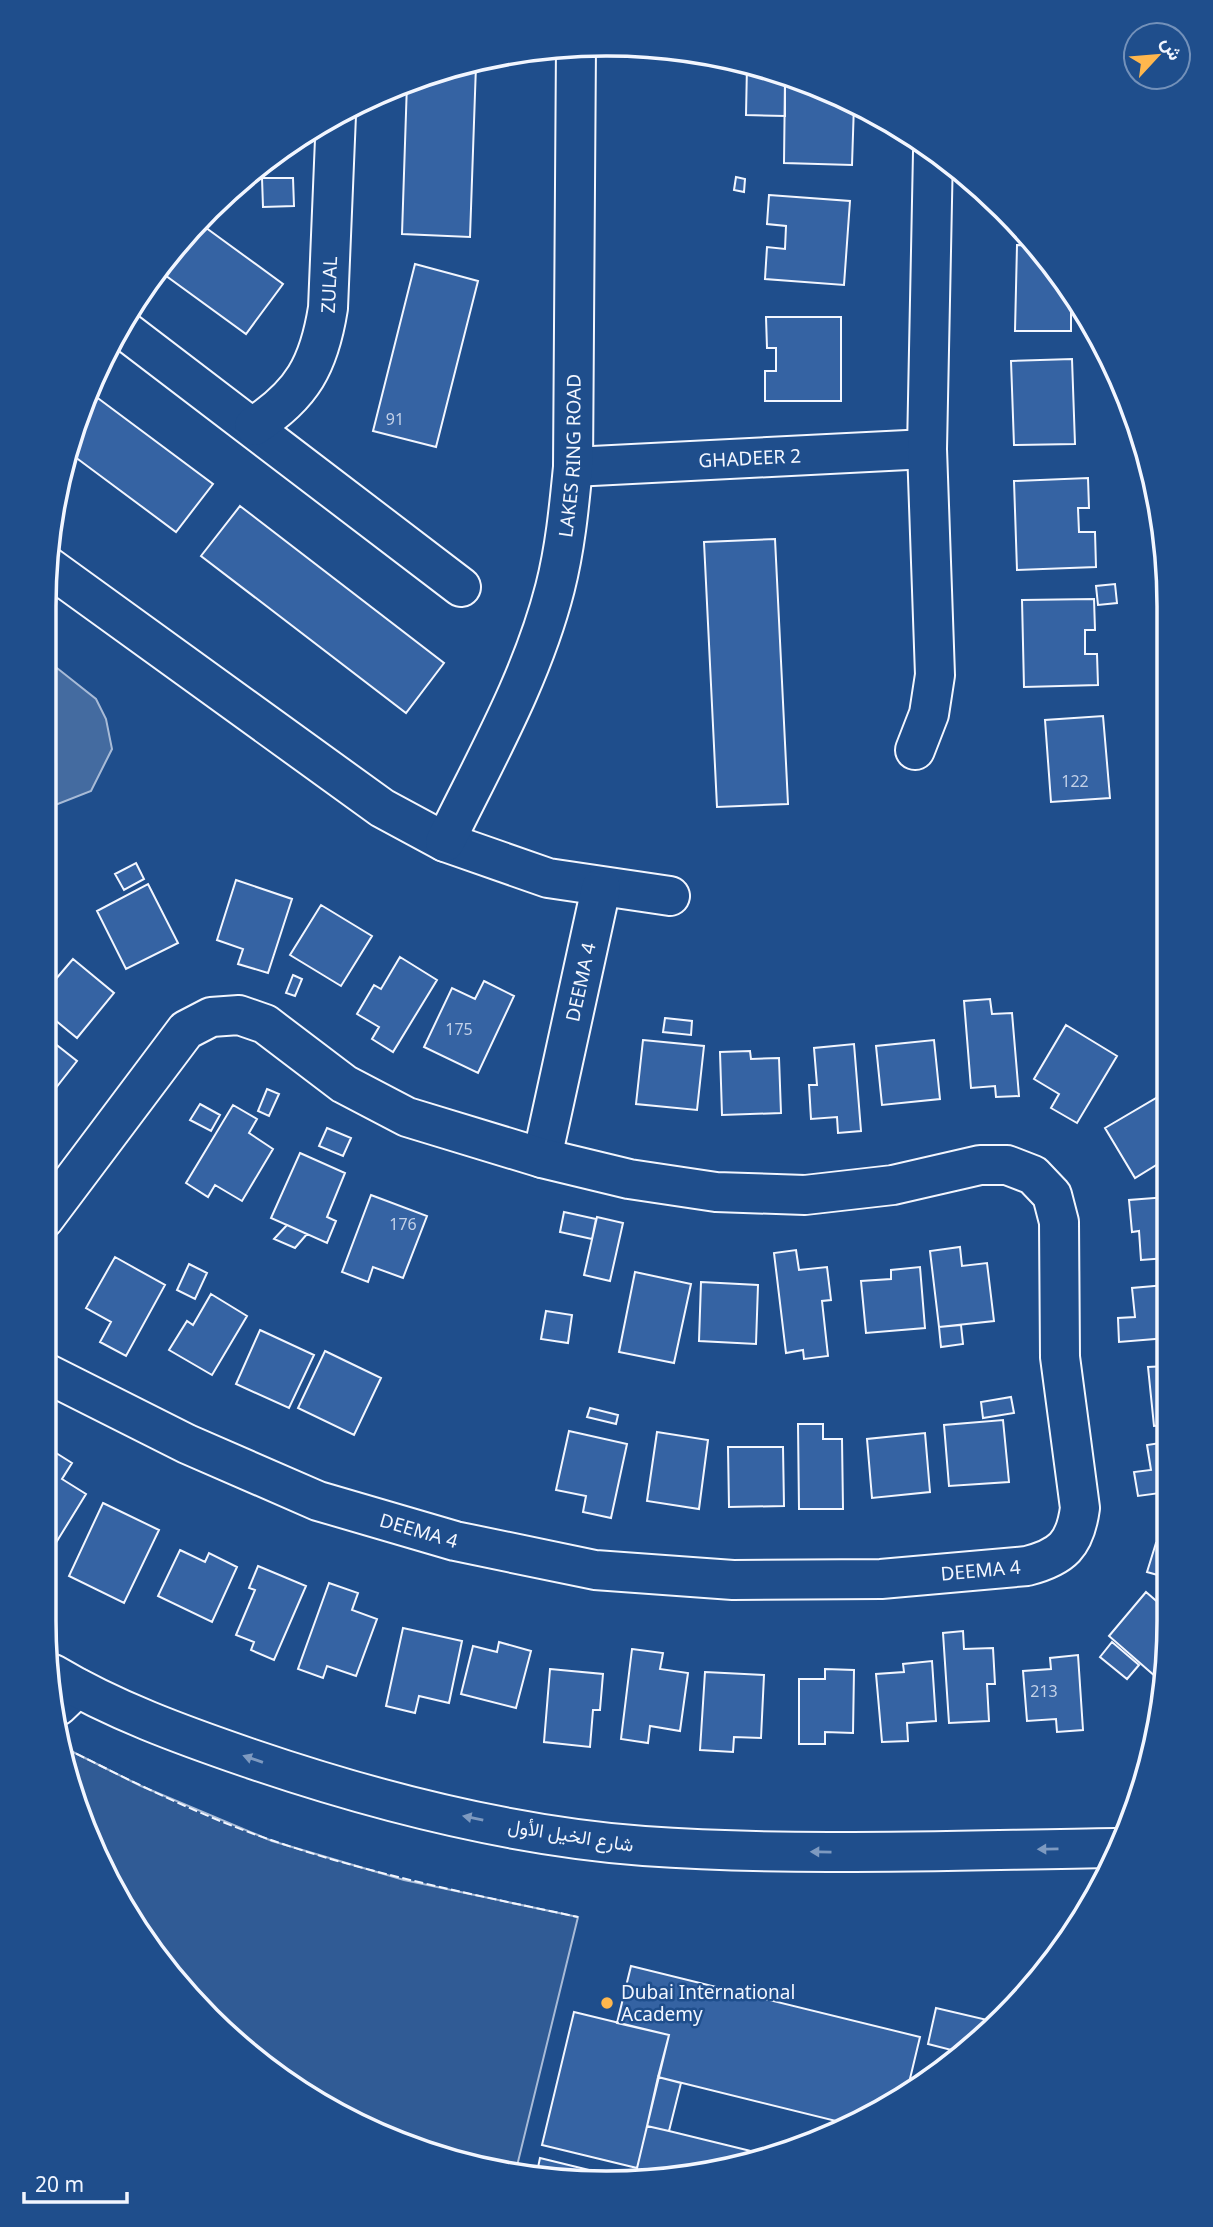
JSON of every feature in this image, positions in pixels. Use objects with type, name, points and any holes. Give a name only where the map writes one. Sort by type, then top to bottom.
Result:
[{"type":"street","name":"LAKES RING ROAD","points":[[445,842],[536,648],[555,588],[567,525],[573,467],[576,57]]},
{"type":"street","name":"ZULAL","points":[[254,426],[278,410],[299,390],[314,365],[324,337],[328,309],[335,128]]},
{"type":"street","points":[[915,750],[929,714],[936,675],[927,449],[933,164]]},
{"type":"street","points":[[129,333],[254,426],[461,587]]},
{"type":"street","name":"GHADEER 2","points":[[573,467],[927,449]]},
{"type":"street","points":[[57,573],[382,808],[445,842],[548,878],[601,888],[670,896]]},
{"type":"street","name":"DEEMA 4","points":[[542,1158],[601,888]]},
{"type":"street","name":"DEEMA 4","points":[[56,1203],[186,1030],[211,1017],[239,1015],[265,1024],[344,1084],[407,1117],[542,1158],[629,1179],[729,1192],[805,1195],[893,1185],[980,1165],[1007,1165],[1033,1175],[1052,1195],[1059,1222],[1060,1357],[1080,1508],[1077,1529],[1066,1547],[1050,1560],[1027,1566],[881,1579],[733,1580],[595,1570],[455,1541],[318,1501],[187,1444],[56,1377]]},
{"type":"street","name":"شارع الخيل الأول","points":[[63,1689],[292,1773],[404,1804],[517,1828],[631,1844],[740,1850],[852,1852],[1107,1848]]},
{"type":"shaded area","points":[[56,668],[96,699],[106,719],[112,749],[91,791],[56,805]]},
{"type":"shaded area","points":[[72,1752],[141,1786],[272,1841],[404,1880],[578,1917],[518,2163],[430,2142],[363,2114],[331,2097],[271,2057],[217,2010],[170,1956],[130,1896],[98,1831]]},
{"type":"building","points":[[476,72],[470,237],[402,234],[407,94]]},
{"type":"building","points":[[747,74],[785,86],[785,116],[746,115]]},
{"type":"building","points":[[785,86],[854,115],[852,165],[784,163]]},
{"type":"building","points":[[736,177],[745,179],[744,192],[734,190]]},
{"type":"building","points":[[262,178],[293,178],[294,206],[263,207]]},
{"type":"building","points":[[769,195],[850,201],[844,285],[765,279],[767,247],[785,249],[786,226],[767,224]]},
{"type":"building","points":[[207,228],[283,284],[246,334],[166,276]]},
{"type":"building","points":[[1017,245],[1021,245],[1043,271],[1071,312],[1071,331],[1015,331]]},
{"type":"building","points":[[415,264],[478,281],[436,447],[373,431]]},
{"type":"building","points":[[766,317],[841,317],[841,401],[765,401],[765,371],[776,371],[776,348],[767,348]]},
{"type":"building","points":[[1072,359],[1075,444],[1014,445],[1011,361]]},
{"type":"building","points":[[97,398],[213,484],[176,532],[77,458]]},
{"type":"building","points":[[1088,478],[1089,508],[1078,508],[1079,532],[1095,532],[1096,567],[1017,570],[1014,481]]},
{"type":"building","points":[[240,506],[444,663],[406,713],[201,556]]},
{"type":"building","points":[[775,539],[788,804],[717,807],[704,542]]},
{"type":"building","points":[[1115,584],[1117,603],[1098,605],[1096,586]]},
{"type":"building","points":[[1094,599],[1095,630],[1085,630],[1085,654],[1097,654],[1098,685],[1024,687],[1022,600]]},
{"type":"building","points":[[1103,716],[1110,798],[1051,802],[1045,720]]},
{"type":"building","points":[[136,863],[144,879],[124,890],[115,874]]},
{"type":"building","points":[[236,880],[292,899],[268,973],[238,964],[243,949],[217,940]]},
{"type":"building","points":[[148,884],[178,943],[126,969],[97,911]]},
{"type":"building","points":[[321,905],[372,936],[341,986],[290,955]]},
{"type":"building","points":[[400,957],[437,980],[393,1052],[372,1039],[379,1027],[357,1014],[374,985],[381,989]]},
{"type":"building","points":[[73,959],[114,993],[77,1038],[56,1021],[56,979]]},
{"type":"building","points":[[293,975],[302,979],[295,996],[286,993]]},
{"type":"building","points":[[484,981],[514,996],[478,1073],[424,1047],[452,988],[475,999]]},
{"type":"building","points":[[990,999],[992,1014],[1012,1013],[1019,1096],[996,1097],[995,1086],[971,1088],[964,1001]]},
{"type":"building","points":[[665,1018],[692,1021],[691,1035],[663,1032]]},
{"type":"building","points":[[1066,1025],[1117,1056],[1077,1123],[1051,1108],[1059,1094],[1034,1079]]},
{"type":"building","points":[[643,1040],[704,1046],[697,1110],[636,1104]]},
{"type":"building","points":[[934,1040],[940,1099],[882,1105],[876,1046]]},
{"type":"building","points":[[56,1044],[77,1061],[56,1088]]},
{"type":"building","points":[[854,1044],[861,1131],[838,1133],[837,1117],[811,1119],[809,1085],[817,1085],[814,1048]]},
{"type":"building","points":[[750,1051],[751,1059],[779,1058],[781,1113],[722,1115],[720,1052]]},
{"type":"building","points":[[267,1089],[279,1094],[269,1116],[258,1111]]},
{"type":"building","points":[[1157,1098],[1157,1165],[1135,1178],[1105,1128]]},
{"type":"building","points":[[200,1104],[220,1115],[211,1131],[190,1120]]},
{"type":"building","points":[[233,1105],[257,1119],[249,1133],[273,1149],[242,1201],[215,1185],[208,1197],[186,1183]]},
{"type":"building","points":[[327,1128],[351,1138],[343,1156],[319,1146]]},
{"type":"building","points":[[300,1153],[345,1173],[327,1217],[336,1221],[327,1243],[271,1218]]},
{"type":"building","points":[[371,1195],[427,1216],[403,1278],[373,1267],[368,1282],[342,1272]]},
{"type":"building","points":[[1157,1198],[1157,1259],[1141,1260],[1139,1231],[1132,1232],[1129,1200]]},
{"type":"building","points":[[564,1212],[596,1219],[592,1239],[560,1232]]},
{"type":"building","points":[[597,1217],[623,1223],[610,1281],[584,1275]]},
{"type":"building","points":[[287,1225],[307,1234],[295,1248],[274,1239]]},
{"type":"building","points":[[960,1247],[962,1266],[987,1263],[994,1321],[939,1327],[930,1251]]},
{"type":"building","points":[[796,1250],[799,1270],[827,1267],[831,1300],[822,1301],[828,1356],[804,1359],[803,1350],[786,1353],[774,1253]]},
{"type":"building","points":[[115,1257],[165,1285],[126,1356],[100,1342],[111,1322],[86,1308]]},
{"type":"building","points":[[189,1264],[207,1273],[195,1299],[177,1290]]},
{"type":"building","points":[[920,1267],[925,1328],[866,1333],[861,1281],[891,1279],[891,1270]]},
{"type":"building","points":[[635,1272],[691,1284],[674,1363],[619,1352]]},
{"type":"building","points":[[701,1282],[758,1285],[756,1344],[699,1341]]},
{"type":"building","points":[[1157,1286],[1157,1339],[1119,1342],[1118,1318],[1135,1317],[1132,1288]]},
{"type":"building","points":[[211,1294],[247,1316],[212,1375],[169,1350],[187,1321],[193,1325]]},
{"type":"building","points":[[546,1311],[572,1315],[568,1343],[541,1339]]},
{"type":"building","points":[[961,1325],[963,1344],[941,1347],[939,1327]]},
{"type":"building","points":[[260,1330],[314,1355],[289,1408],[236,1384]]},
{"type":"building","points":[[325,1351],[381,1378],[354,1435],[298,1408]]},
{"type":"building","points":[[1148,1367],[1157,1367],[1157,1426],[1154,1426]]},
{"type":"building","points":[[1011,1397],[1014,1413],[983,1418],[981,1402]]},
{"type":"building","points":[[590,1408],[618,1415],[616,1424],[587,1417]]},
{"type":"building","points":[[1003,1420],[1009,1482],[949,1486],[944,1425]]},
{"type":"building","points":[[798,1424],[823,1424],[823,1439],[842,1439],[843,1509],[799,1509]]},
{"type":"building","points":[[569,1431],[627,1444],[611,1518],[583,1512],[586,1496],[556,1490]]},
{"type":"building","points":[[657,1432],[708,1440],[699,1509],[647,1501]]},
{"type":"building","points":[[925,1433],[930,1492],[872,1498],[867,1439]]},
{"type":"building","points":[[1157,1444],[1157,1493],[1138,1496],[1134,1472],[1151,1470],[1147,1445]]},
{"type":"building","points":[[728,1447],[783,1447],[784,1506],[729,1507]]},
{"type":"building","points":[[56,1453],[72,1463],[62,1479],[86,1494],[56,1543]]},
{"type":"building","points":[[103,1503],[159,1530],[124,1603],[69,1576]]},
{"type":"building","points":[[1156,1543],[1157,1575],[1147,1572]]},
{"type":"building","points":[[180,1550],[205,1562],[209,1553],[237,1567],[212,1622],[158,1596]]},
{"type":"building","points":[[258,1566],[306,1586],[274,1660],[251,1650],[254,1642],[236,1635],[255,1590],[249,1588]]},
{"type":"building","points":[[329,1583],[358,1593],[352,1610],[377,1619],[356,1676],[327,1666],[323,1678],[298,1669]]},
{"type":"building","points":[[1146,1592],[1157,1602],[1154,1675],[1109,1636]]},
{"type":"building","points":[[403,1628],[462,1641],[449,1703],[419,1696],[415,1713],[386,1706]]},
{"type":"building","points":[[963,1631],[964,1649],[993,1648],[995,1684],[987,1684],[989,1721],[949,1723],[943,1633]]},
{"type":"building","points":[[499,1642],[531,1651],[516,1708],[461,1694],[473,1646],[497,1652]]},
{"type":"building","points":[[1112,1642],[1139,1665],[1127,1679],[1100,1657]]},
{"type":"building","points":[[632,1649],[663,1653],[660,1669],[688,1673],[680,1731],[650,1726],[648,1743],[621,1739]]},
{"type":"building","points":[[1078,1655],[1083,1730],[1057,1732],[1056,1719],[1027,1721],[1023,1671],[1051,1669],[1050,1658]]},
{"type":"building","points":[[932,1661],[936,1721],[907,1723],[908,1741],[882,1742],[876,1674],[904,1672],[903,1664]]},
{"type":"building","points":[[550,1669],[603,1674],[600,1710],[593,1710],[590,1747],[544,1742]]},
{"type":"building","points":[[825,1669],[854,1670],[853,1733],[825,1732],[825,1744],[799,1744],[799,1679],[825,1679]]},
{"type":"building","points":[[705,1672],[764,1675],[761,1738],[734,1737],[733,1752],[700,1750]]},
{"type":"building","points":[[631,1966],[920,2037],[910,2079],[835,2121],[658,2077],[669,2035],[617,2023]]},
{"type":"building","points":[[936,2008],[985,2020],[950,2050],[928,2044]]},
{"type":"building","points":[[574,2012],[669,2035],[637,2168],[542,2145]]},
{"type":"building","points":[[658,2077],[681,2083],[669,2131],[647,2126]]},
{"type":"building","points":[[647,2126],[752,2151],[678,2166],[637,2170]]},
{"type":"building","points":[[540,2158],[591,2171],[570,2170],[538,2166]]},
{"type":"fence","points":[[72,1752],[194,1810],[274,1841],[387,1874],[578,1917]]},
{"type":"place","name":"Dubai International Academy","points":[[607,2003]]}]
